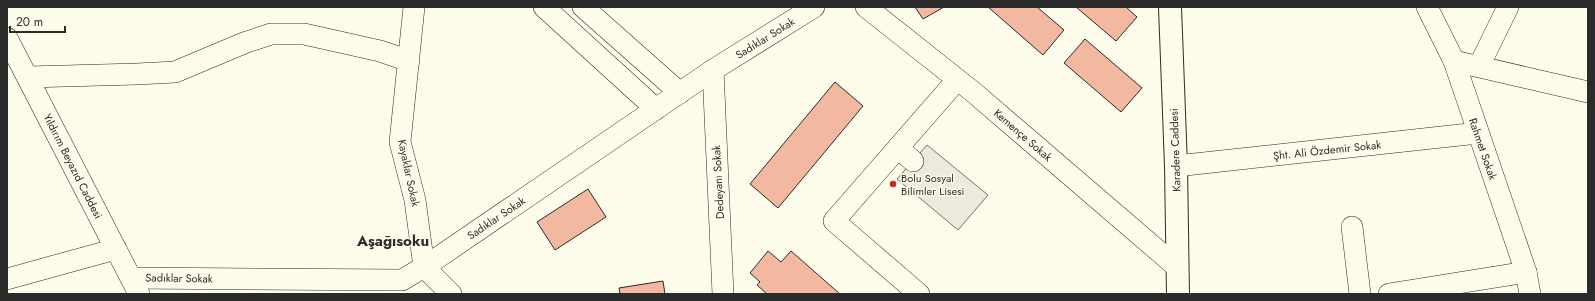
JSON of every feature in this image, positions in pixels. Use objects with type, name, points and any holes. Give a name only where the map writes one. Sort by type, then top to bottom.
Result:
[{"type":"main road","name":"Karadere Caddesi","points":[[1170,7],[1176,166],[1178,294]]},
{"type":"street","name":"Kayaklar Sokak","points":[[414,7],[400,142],[415,200],[424,267]]},
{"type":"street","points":[[544,7],[656,109]]},
{"type":"street","points":[[583,7],[680,93]]},
{"type":"street","name":"Sadıklar Sokak","points":[[136,286],[402,280],[424,267],[712,70],[814,7]]},
{"type":"street","name":"Kemençe Sokak","points":[[866,7],[957,80],[1177,267]]},
{"type":"street","name":"Rahmet Sokak","points":[[1427,7],[1454,60],[1526,272],[1530,294]]},
{"type":"street","points":[[1479,66],[1508,7]]},
{"type":"street","points":[[28,77],[175,72],[271,34],[304,34],[380,51],[409,60]]},
{"type":"street","name":"Yıldırım Beyazıd Caddesi","points":[[7,38],[136,286]]},
{"type":"street","points":[[1454,60],[1586,87]]},
{"type":"street","name":"Dedeyanı Sokak","points":[[712,70],[723,294]]},
{"type":"street","points":[[919,294],[834,222],[905,154],[957,80]]},
{"type":"street","name":"Şht. Ali Özdemir Sokak","points":[[1176,166],[1478,133]]},
{"type":"street","points":[[1352,227],[1360,294]]},
{"type":"street","points":[[7,279],[116,249]]},
{"type":"street","points":[[424,267],[451,294]]},
{"type":"street","points":[[1388,294],[1526,272]]},
{"type":"shaded area","points":[[927,145],[988,195],[958,230],[897,179]]},
{"type":"building","points":[[915,7],[944,7],[923,19]]},
{"type":"building","points":[[988,7],[1037,7],[1064,30],[1043,55]]},
{"type":"building","points":[[1076,7],[1126,7],[1137,17],[1116,41]]},
{"type":"building","points":[[1085,39],[1142,88],[1121,112],[1064,63]]},
{"type":"building","points":[[835,82],[863,106],[778,208],[750,184]]},
{"type":"building","points":[[588,189],[606,217],[555,250],[537,222]]},
{"type":"building","points":[[768,251],[781,262],[791,251],[840,294],[767,294],[757,285],[760,282],[750,273]]},
{"type":"building","points":[[663,281],[665,294],[620,294],[619,288]]},
{"type":"place","name":"Bolu Sosyal Bilimler Lisesi","points":[[893,184]]},
{"type":"district","name":"Aşağısoku","points":[[393,241]]}]
